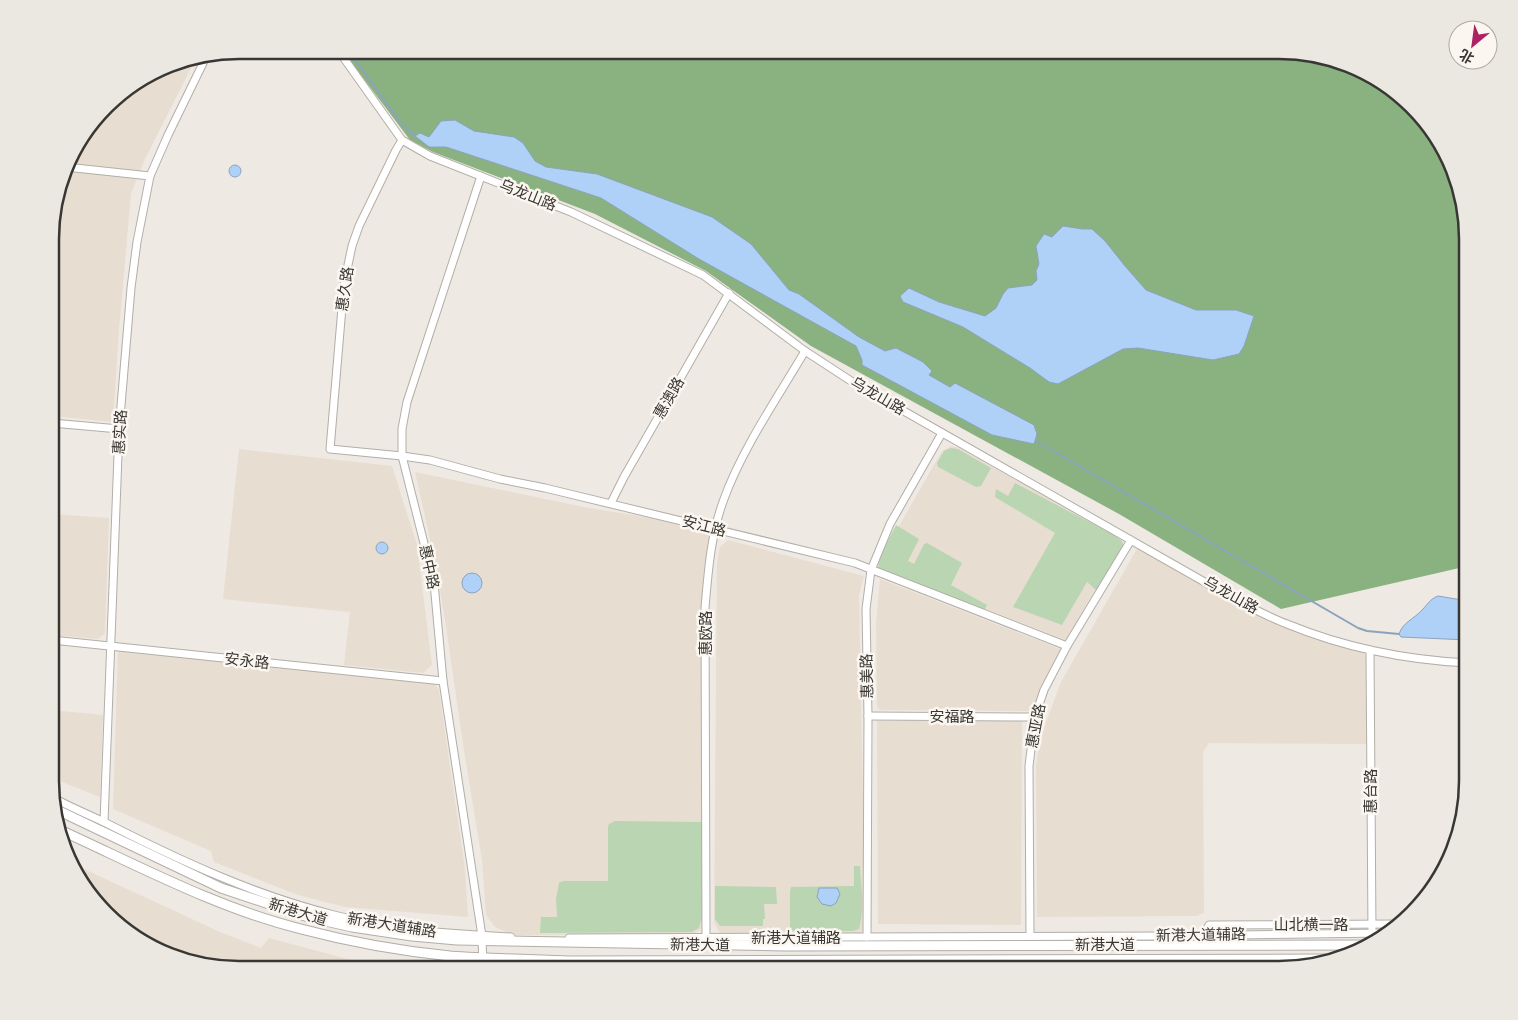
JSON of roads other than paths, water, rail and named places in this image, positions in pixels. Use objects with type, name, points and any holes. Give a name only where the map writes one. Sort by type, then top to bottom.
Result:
[{"type":"main road","name":"新港大道","points":[[61,812],[221,888],[308,917],[352,927],[412,936],[786,946],[1355,945]]},
{"type":"main road","name":"新港大道","points":[[66,833],[192,890],[247,912],[300,929],[412,951],[451,956],[568,960],[1308,959]]},
{"type":"street","name":"乌龙山路","points":[[344,59],[402,140],[430,156],[579,217],[703,275],[805,351],[851,381],[1245,605],[1288,625],[1370,650],[1434,661],[1459,662]]},
{"type":"street","name":"惠实路","points":[[104,822],[119,429],[132,279],[150,176],[168,134],[203,62]]},
{"type":"street","name":"惠久路","points":[[330,449],[344,284],[352,246],[359,226],[402,140]]},
{"type":"street","points":[[73,168],[150,176]]},
{"type":"street","name":"惠中路","points":[[481,176],[407,402],[402,429],[402,456],[434,584],[443,681],[482,938],[482,961]]},
{"type":"street","name":"惠澳路","points":[[611,503],[624,476],[729,293]]},
{"type":"street","name":"惠欧路","points":[[706,938],[706,608],[707,582],[715,529],[733,475],[805,351]]},
{"type":"street","points":[[59,424],[119,429]]},
{"type":"street","name":"惠美路","points":[[867,937],[868,716],[866,610],[871,570],[890,524],[942,432]]},
{"type":"street","name":"安江路","points":[[330,449],[430,460],[500,479],[611,503],[856,563],[1067,646]]},
{"type":"street","name":"惠亚路","points":[[1030,936],[1029,766],[1035,717],[1044,690],[1067,646],[1131,540]]},
{"type":"street","name":"安永路","points":[[59,641],[443,681]]},
{"type":"street","name":"惠台路","points":[[1370,650],[1372,929]]},
{"type":"street","name":"安福路","points":[[868,716],[1035,717]]},
{"type":"street","name":"新港大道辅路","points":[[60,801],[144,843],[226,880],[301,906],[376,923],[482,938],[1204,935]]},
{"type":"street","name":"山北横一路","points":[[1204,935],[1209,925],[1372,929],[1386,926]]},
{"type":"street","points":[[1372,929],[1379,931]]},
{"type":"water","points":[[455,120],[474,131],[514,137],[523,143],[535,161],[546,167],[597,174],[712,217],[751,244],[789,290],[799,294],[859,337],[885,351],[896,348],[923,362],[932,371],[929,375],[950,387],[955,383],[1034,425],[1037,434],[1034,444],[992,435],[862,365],[862,360],[856,346],[699,259],[601,198],[446,147],[429,147],[415,136],[420,133],[429,137],[441,121]]},
{"type":"water","points":[[233,165],[237,165],[241,171],[237,177],[233,177],[229,173],[229,169]]},
{"type":"water","points":[[1063,226],[1092,229],[1105,241],[1146,290],[1196,310],[1236,310],[1254,316],[1244,346],[1239,354],[1213,360],[1138,348],[1123,349],[1058,384],[1049,382],[1030,368],[963,327],[903,302],[900,296],[909,288],[939,302],[985,316],[996,308],[1008,288],[1032,285],[1037,280],[1036,271],[1039,264],[1036,246],[1044,234],[1052,237]]},
{"type":"water","points":[[382,542],[388,548],[382,554],[376,548]]},
{"type":"water","points":[[472,573],[479,576],[482,583],[479,590],[472,593],[465,590],[462,583],[465,576]]},
{"type":"water","points":[[1438,596],[1459,600],[1459,640],[1401,637],[1399,634],[1403,626],[1431,600]]},
{"type":"water","points":[[819,888],[837,888],[840,894],[836,903],[831,906],[822,904],[817,897]]},
{"type":"waterway","points":[[354,59],[400,122],[415,136]]},
{"type":"waterway","points":[[1036,441],[1358,628],[1367,631],[1399,634]]}]
